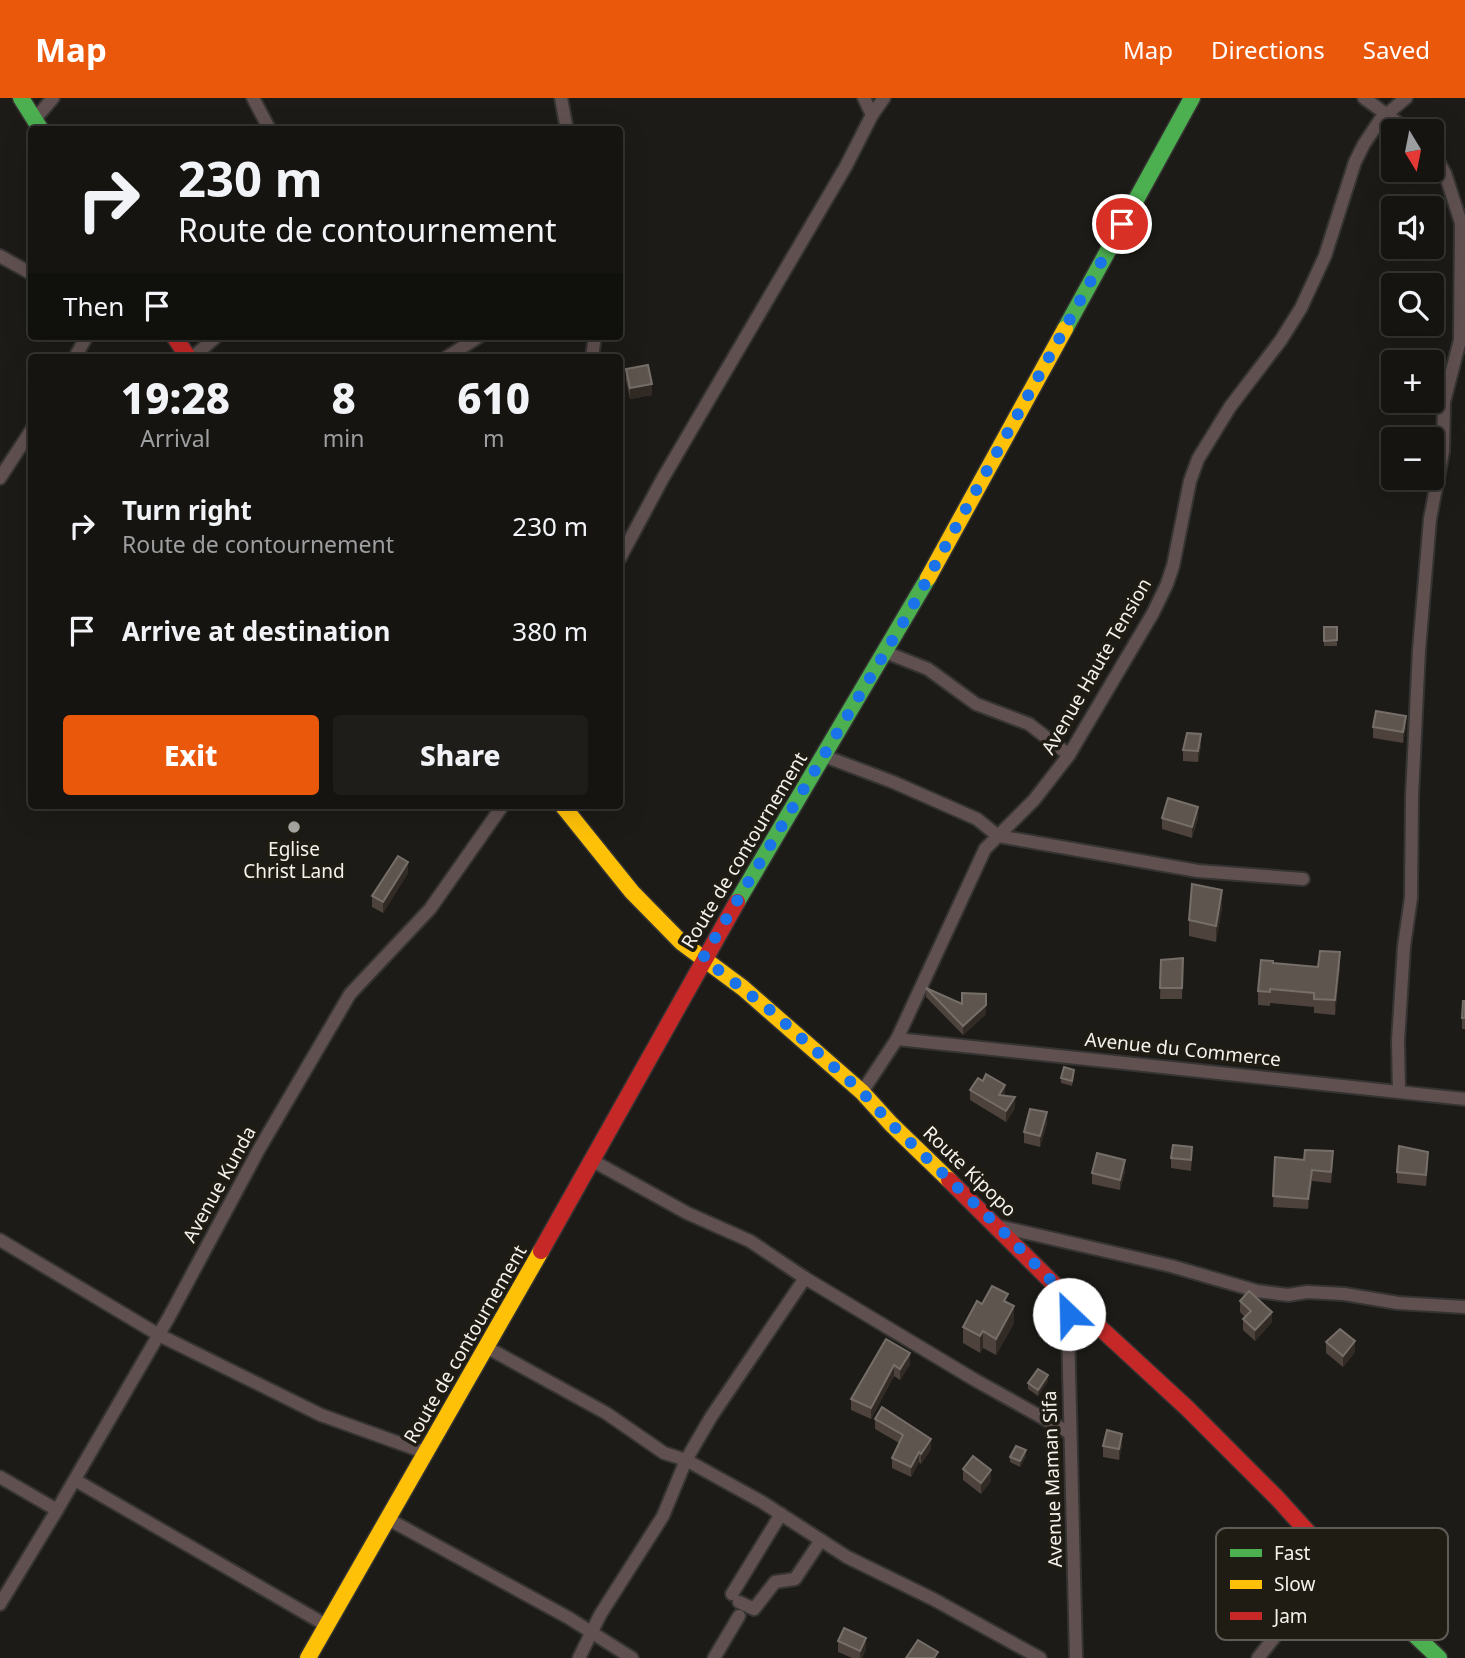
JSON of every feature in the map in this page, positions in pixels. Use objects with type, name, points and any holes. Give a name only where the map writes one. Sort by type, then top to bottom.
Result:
[{"type":"street","points":[[21,98],[38,124],[52,98]]},
{"type":"street","points":[[253,98],[268,126]]},
{"type":"street","points":[[561,98],[566,126]]},
{"type":"street","points":[[864,98],[872,114]]},
{"type":"street","points":[[623,553],[688,434],[846,166],[872,114],[884,98]]},
{"type":"street","name":"Route de contournement","points":[[307,1658],[593,1161],[703,958],[917,597],[1192,98]]},
{"type":"street","points":[[1364,98],[1393,119]]},
{"type":"street","name":"Avenue Haute Tension","points":[[862,1092],[897,1039],[981,856],[1034,800],[1069,755],[1162,597],[1173,566],[1193,469],[1204,447],[1245,385],[1301,308],[1329,244],[1355,162],[1364,144],[1387,114],[1406,98]]},
{"type":"street","points":[[1399,1092],[1398,1041],[1404,946],[1411,898],[1412,796],[1419,650],[1430,519],[1443,451],[1444,401],[1460,340],[1461,223],[1444,171]]},
{"type":"street","points":[[0,256],[28,272]]},
{"type":"street","points":[[177,340],[188,354]]},
{"type":"street","points":[[194,354],[212,340]]},
{"type":"street","points":[[452,354],[474,340]]},
{"type":"street","points":[[0,478],[28,435]]},
{"type":"street","points":[[884,652],[928,669],[976,704],[1029,724],[1069,755]]},
{"type":"street","points":[[824,756],[893,782],[977,819],[998,835],[1198,871],[1303,879]]},
{"type":"street","name":"Avenue Kunda","points":[[0,1604],[159,1335],[258,1151],[350,994],[430,909],[500,809]]},
{"type":"street","name":"Route Kipopo","points":[[565,809],[632,892],[681,942],[770,1010],[862,1092],[891,1124],[998,1226],[1070,1300],[1187,1408],[1305,1528]]},
{"type":"street","name":"Avenue du Commerce","points":[[897,1039],[1465,1099]]},
{"type":"street","points":[[593,1161],[687,1213],[750,1241],[805,1278],[975,1380],[1070,1433]]},
{"type":"street","points":[[998,1226],[1171,1266],[1257,1291],[1288,1295],[1307,1292],[1344,1294],[1398,1303],[1465,1307]]},
{"type":"street","points":[[0,1240],[159,1335],[321,1415],[427,1453]]},
{"type":"street","points":[[579,1658],[600,1615],[663,1517],[686,1460],[711,1417],[805,1278]]},
{"type":"street","name":"Avenue Maman Sifa","points":[[1070,1300],[1068,1329],[1076,1658]]},
{"type":"street","points":[[486,1347],[606,1413],[664,1453],[686,1460],[781,1514],[860,1564],[933,1599],[1040,1658]]},
{"type":"street","points":[[0,1477],[57,1510]]},
{"type":"street","points":[[75,1480],[326,1625]]},
{"type":"street","points":[[781,1514],[735,1598],[754,1609],[775,1583],[795,1579],[821,1540]]},
{"type":"street","points":[[388,1519],[593,1632],[632,1658]]},
{"type":"street","points":[[714,1658],[739,1616]]},
{"type":"street","points":[[1258,1658],[1272,1640]]},
{"type":"street","name":"Route Kipopo","points":[[1420,1640],[1439,1658]]},
{"type":"building","points":[[648,365],[652,384],[630,388],[626,369]]},
{"type":"building","points":[[1324,627],[1337,627],[1337,640],[1324,641]]},
{"type":"building","points":[[1376,711],[1406,716],[1403,732],[1373,727]]},
{"type":"building","points":[[1187,733],[1201,734],[1198,751],[1183,750]]},
{"type":"building","points":[[1168,798],[1198,807],[1192,827],[1162,818]]},
{"type":"building","points":[[398,856],[408,862],[383,902],[372,896]]},
{"type":"building","points":[[1192,884],[1222,890],[1216,926],[1189,920]]},
{"type":"building","points":[[1320,951],[1340,952],[1335,1000],[1314,999],[1314,993],[1270,989],[1270,992],[1258,991],[1261,960],[1318,967]]},
{"type":"building","points":[[1183,958],[1182,988],[1160,988],[1161,960]]},
{"type":"building","points":[[926,988],[962,1004],[962,993],[986,994],[986,1005],[963,1026]]},
{"type":"building","points":[[1465,1001],[1465,1018],[1462,1018]]},
{"type":"building","points":[[1064,1067],[1074,1070],[1072,1081],[1061,1078]]},
{"type":"building","points":[[986,1074],[1005,1085],[999,1095],[1015,1097],[1006,1111],[970,1090],[978,1078],[983,1081]]},
{"type":"building","points":[[1030,1109],[1047,1112],[1040,1136],[1024,1132]]},
{"type":"building","points":[[1173,1145],[1192,1147],[1191,1160],[1171,1158]]},
{"type":"building","points":[[1399,1146],[1428,1152],[1426,1175],[1397,1172]]},
{"type":"building","points":[[1305,1150],[1333,1151],[1331,1172],[1312,1170],[1308,1199],[1273,1196],[1275,1157],[1304,1160]]},
{"type":"building","points":[[1097,1153],[1125,1160],[1120,1180],[1092,1173]]},
{"type":"building","points":[[992,1286],[1008,1294],[1004,1301],[1014,1306],[996,1339],[983,1331],[980,1336],[963,1327],[977,1301],[982,1304]]},
{"type":"building","points":[[1249,1291],[1272,1312],[1255,1330],[1243,1319],[1251,1311],[1240,1301]]},
{"type":"building","points":[[1340,1329],[1355,1341],[1343,1356],[1326,1342]]},
{"type":"building","points":[[886,1339],[910,1353],[900,1369],[894,1365],[871,1408],[851,1399]]},
{"type":"building","points":[[1038,1369],[1048,1375],[1038,1390],[1028,1383]]},
{"type":"building","points":[[882,1407],[931,1439],[921,1454],[919,1452],[911,1467],[892,1458],[903,1435],[875,1419]]},
{"type":"building","points":[[1107,1430],[1122,1434],[1119,1449],[1103,1446]]},
{"type":"building","points":[[1016,1446],[1026,1450],[1020,1461],[1010,1457]]},
{"type":"building","points":[[973,1456],[991,1470],[981,1483],[963,1469]]},
{"type":"building","points":[[844,1628],[866,1638],[860,1651],[838,1641]]},
{"type":"building","points":[[918,1640],[938,1652],[934,1658],[906,1658]]},
{"type":"traffic: fast","points":[[21,98],[38,126]]},
{"type":"traffic: fast","points":[[1065,329],[1192,98]]},
{"type":"traffic: fast","points":[[737,902],[928,578]]},
{"type":"traffic: fast","points":[[1420,1640],[1439,1658]]},
{"type":"traffic: slow","points":[[928,578],[1065,329]]},
{"type":"traffic: slow","points":[[565,809],[632,892],[681,942],[743,988],[862,1092],[949,1180]]},
{"type":"traffic: slow","points":[[308,1658],[541,1251]]},
{"type":"traffic: jam","points":[[177,340],[186,354]]},
{"type":"traffic: jam","points":[[541,1251],[737,902]]},
{"type":"traffic: jam","points":[[949,1180],[1070,1300],[1187,1408],[1304,1528]]},
{"type":"place","name":"Eglise Christ Land","points":[[294,827]]},
{"type":"route","points":[[1069,1314],[1070,1300],[998,1226],[891,1124],[862,1092],[770,1010],[703,958],[911,609],[1122,224]]}]
